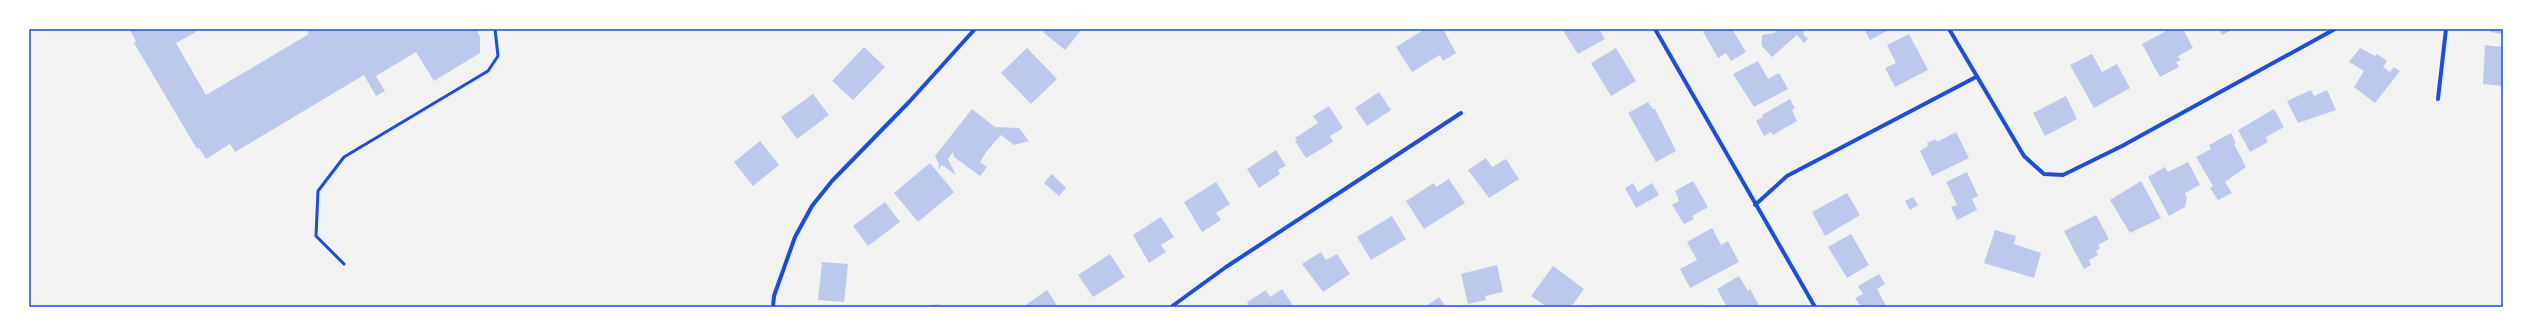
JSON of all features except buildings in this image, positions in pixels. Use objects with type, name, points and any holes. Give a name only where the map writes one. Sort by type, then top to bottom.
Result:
[{"type":"street","points":[[773,307],[774,296],[795,237],[812,206],[832,181],[910,101],[975,29]]},
{"type":"street","points":[[1655,29],[1754,205],[1815,307]]},
{"type":"street","points":[[1949,29],[2024,156],[2044,174],[2063,175],[2122,146],[2334,29]]},
{"type":"street","points":[[2438,98],[2446,29]]},
{"type":"street","points":[[1754,205],[1787,176],[1976,77]]},
{"type":"street","points":[[1171,307],[1226,267],[1461,114]]},
{"type":"lane","points":[[344,264],[316,236],[318,191],[344,157],[488,71],[498,56],[495,29]]}]
